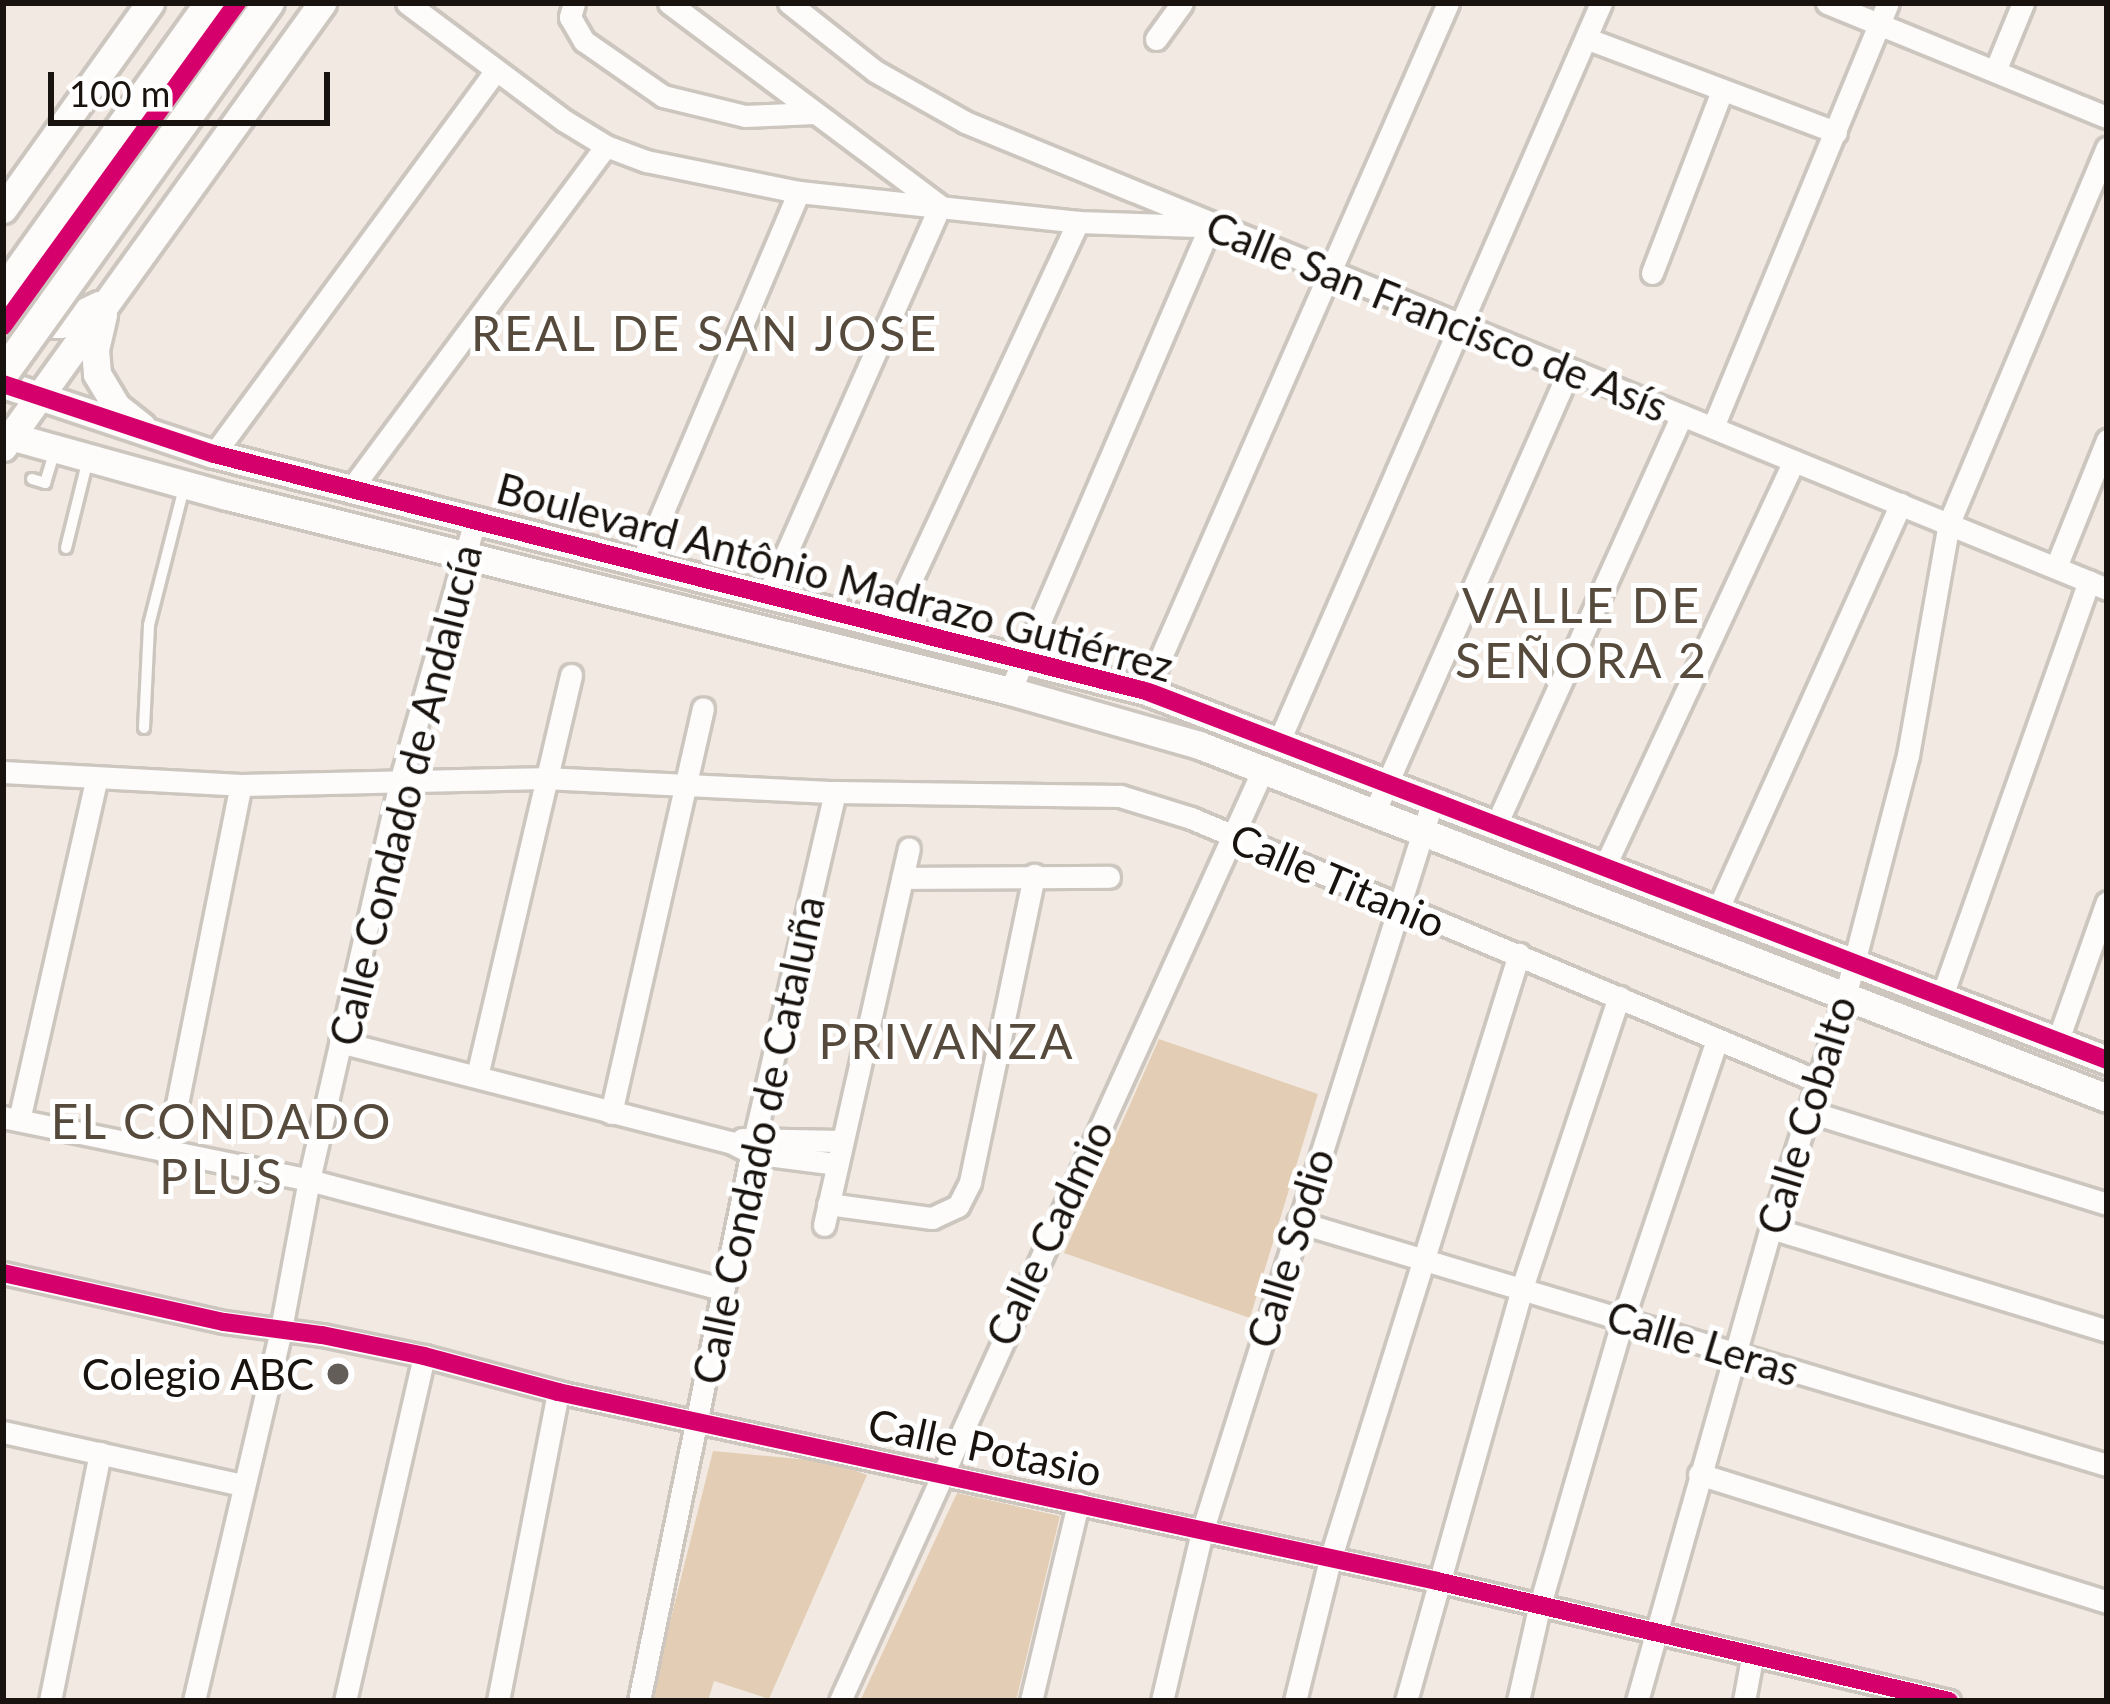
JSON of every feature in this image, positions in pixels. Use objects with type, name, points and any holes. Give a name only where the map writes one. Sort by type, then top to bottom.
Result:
[{"type":"main road","points":[[3,293],[211,3]]},
{"type":"main road","points":[[3,374],[269,3]]},
{"type":"street","points":[[3,209],[150,3]]},
{"type":"street","points":[[6,439],[322,3]]},
{"type":"street","points":[[574,3],[570,17],[584,41],[663,96],[745,116],[814,113]]},
{"type":"street","points":[[670,3],[940,206]]},
{"type":"street","name":"Calle San Francisco de Asís","points":[[789,3],[917,99],[1210,226],[2098,585]]},
{"type":"street","points":[[1156,39],[1182,3]]},
{"type":"street","points":[[1279,741],[1601,3]]},
{"type":"street","points":[[1827,3],[1884,13],[1995,71],[2107,117]]},
{"type":"street","points":[[1995,71],[2023,3]]},
{"type":"street","points":[[1146,691],[1446,4]]},
{"type":"street","points":[[416,6],[496,70],[606,146],[680,170],[800,192],[1078,221],[1210,226],[1010,692]]},
{"type":"street","points":[[1713,428],[1884,13]]},
{"type":"street","points":[[1588,39],[1836,132]]},
{"type":"street","points":[[214,454],[496,70]]},
{"type":"street","points":[[1652,273],[1722,91]]},
{"type":"street","points":[[351,489],[606,146]]},
{"type":"street","name":"Calle Cobalto","points":[[1637,1701],[1699,1474],[1845,998],[1908,755],[1949,523],[2107,148]]},
{"type":"street","points":[[642,561],[800,192]]},
{"type":"street","points":[[769,591],[940,206]]},
{"type":"street","points":[[890,625],[1078,221]]},
{"type":"street","points":[[3,314],[24,325],[60,324],[107,299]]},
{"type":"street","points":[[107,299],[95,350],[97,374],[117,407],[159,439]]},
{"type":"street","points":[[1374,813],[1570,369]]},
{"type":"street","name":"Boulevard Antônio Madrazo Gutiérrez","points":[[3,384],[214,454],[769,591],[1146,691],[2107,1060]]},
{"type":"street","points":[[1496,825],[1682,415]]},
{"type":"street","name":"Boulevard Antônio Madrazo Gutiérrez","points":[[6,439],[1010,692],[1264,767],[2107,1098]]},
{"type":"street","points":[[2056,567],[2107,440]]},
{"type":"street","points":[[1604,868],[1794,460]]},
{"type":"street","points":[[1716,913],[1901,504]]},
{"type":"street","name":"Calle Condado de Andalucía","points":[[194,1701],[400,782],[475,520]]},
{"type":"street","points":[[1942,996],[2098,585]]},
{"type":"street","points":[[477,1076],[571,675]]},
{"type":"street","points":[[611,1113],[704,708]]},
{"type":"street","name":"Calle Cadmio","points":[[840,1701],[939,1474],[1264,767]]},
{"type":"street","name":"Calle Titanio","points":[[3,772],[241,785],[544,778],[835,792],[1120,796],[1148,801],[1234,836],[1817,1081]]},
{"type":"street","points":[[96,780],[11,1119],[309,1180],[722,1289]]},
{"type":"street","points":[[166,1154],[241,785]]},
{"type":"street","name":"Calle Condado de Cataluña","points":[[639,1701],[722,1289],[835,792]]},
{"type":"street","name":"Calle Sodio","points":[[1162,1701],[1202,1532],[1433,800]]},
{"type":"street","points":[[909,848],[826,1214],[932,1218],[958,1206],[970,1182],[1034,875]]},
{"type":"street","points":[[902,878],[1109,877]]},
{"type":"street","points":[[2058,1040],[2107,902]]},
{"type":"street","points":[[1295,1701],[1330,1560],[1520,954]]},
{"type":"street","points":[[1406,1701],[1522,1288],[1619,997]]},
{"type":"street","points":[[1518,1701],[1539,1608],[1624,1318],[1718,1040]]},
{"type":"street","points":[[340,1042],[730,1142],[837,1153]]},
{"type":"street","points":[[1807,1111],[2107,1204]]},
{"type":"street","name":"Calle Leras","points":[[1298,1222],[2107,1466]]},
{"type":"street","points":[[1772,1228],[2107,1331]]},
{"type":"street","name":"Calle Potasio","points":[[3,1274],[152,1308],[424,1356],[558,1392],[1437,1581],[1752,1658],[1854,1691],[1949,1701]]},
{"type":"street","points":[[345,1701],[424,1356]]},
{"type":"street","points":[[498,1701],[558,1392]]},
{"type":"street","points":[[3,1432],[242,1485]]},
{"type":"street","points":[[50,1701],[100,1453]]},
{"type":"street","points":[[1699,1474],[2107,1602]]},
{"type":"street","points":[[1031,1701],[1078,1503]]},
{"type":"street","points":[[1744,1701],[1752,1658]]},
{"type":"lane","points":[[32,479],[45,483],[56,450]]},
{"type":"lane","points":[[66,548],[88,459]]},
{"type":"lane","points":[[144,728],[149,625],[185,484]]},
{"type":"shaded area","points":[[1159,1039],[1318,1094],[1250,1318],[1064,1253]]},
{"type":"shaded area","points":[[713,1451],[832,1462],[867,1475],[769,1699],[714,1681],[708,1701],[650,1701]]},
{"type":"shaded area","points":[[957,1493],[1060,1516],[1016,1701],[860,1701]]},
{"type":"cycle path","points":[[3,326],[237,3]]},
{"type":"cycle path","points":[[3,384],[214,454],[1146,691],[2107,1060]]},
{"type":"cycle path","points":[[3,1273],[224,1322],[322,1335],[424,1356],[558,1392],[1437,1581],[1949,1701]]},
{"type":"place","name":"Colegio ABC","points":[[338,1374]]},
{"type":"district","name":"REAL DE SAN JOSE","points":[[705,333]]},
{"type":"district","name":"VALLE DE SEÑORA 2","points":[[1582,632]]},
{"type":"district","name":"PRIVANZA","points":[[947,1041]]},
{"type":"district","name":"EL CONDADO PLUS","points":[[222,1148]]}]
